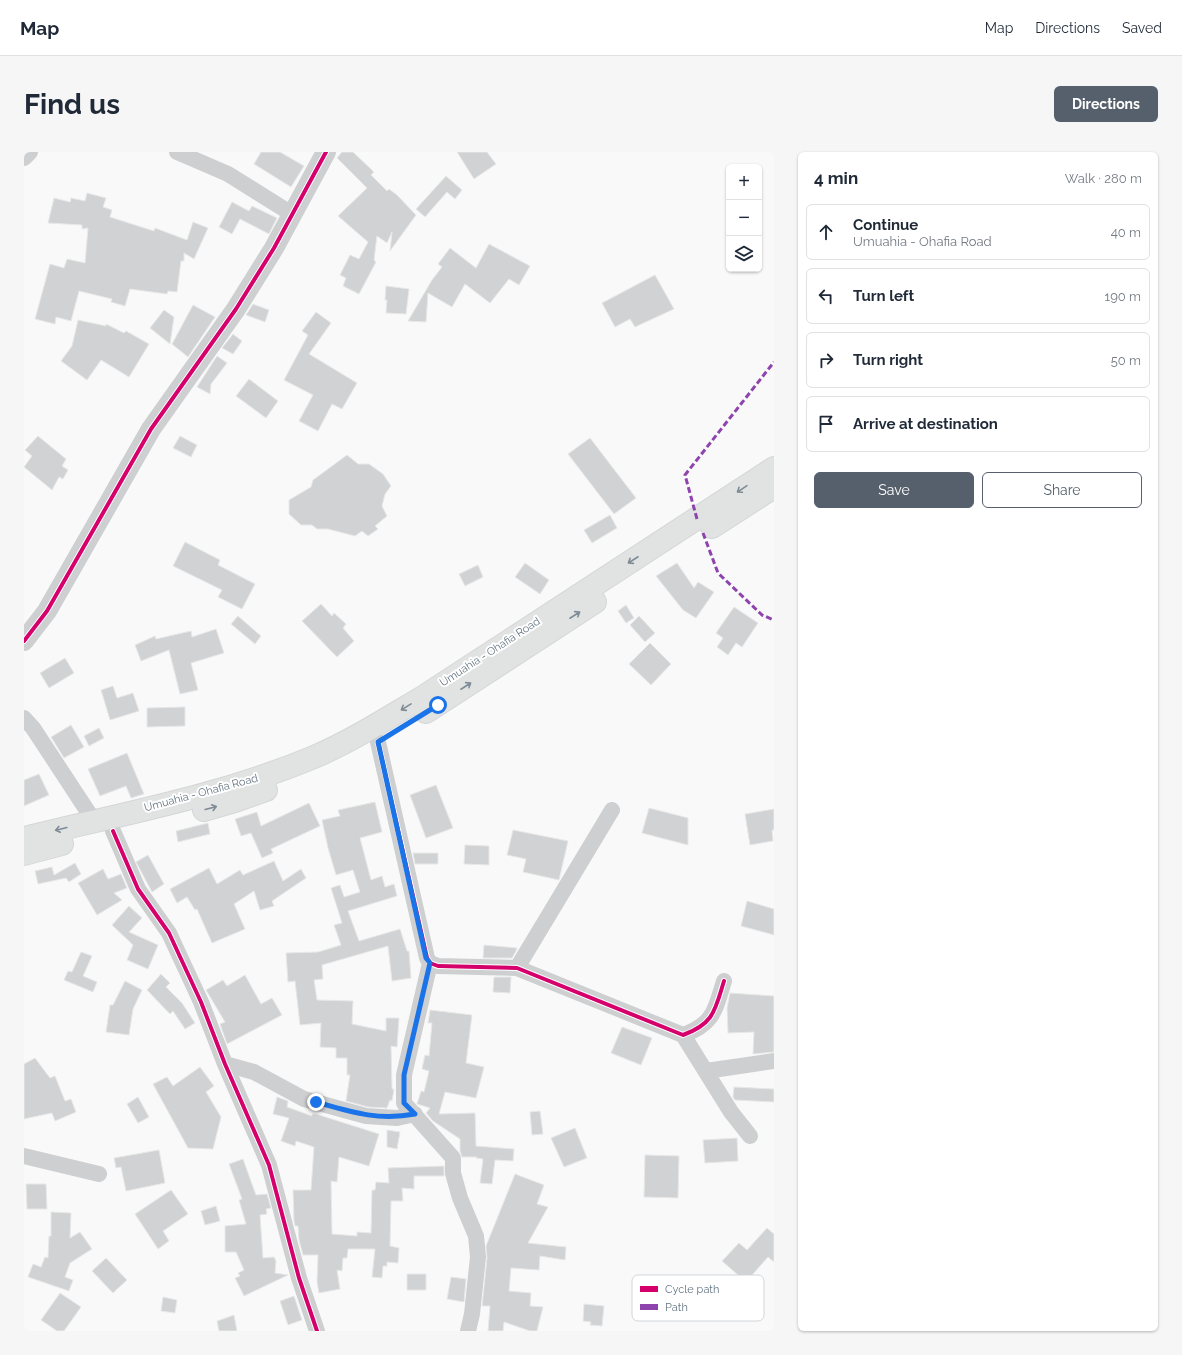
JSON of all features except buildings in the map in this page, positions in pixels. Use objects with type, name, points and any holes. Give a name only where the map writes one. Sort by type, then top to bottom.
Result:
[{"type":"main road","name":"Umuahia - Ohafia Road","points":[[24,854],[235,801],[296,778],[378,742],[435,697],[774,468]]},
{"type":"main road","name":"Umuahia - Ohafia Road","points":[[24,838],[199,796],[261,778],[315,756],[435,697],[774,487]]},
{"type":"street","points":[[24,158],[30,152]]},
{"type":"street","points":[[178,152],[228,174],[292,214]]},
{"type":"street","points":[[24,641],[47,611],[151,429],[236,309],[274,248],[326,152]]},
{"type":"street","points":[[24,718],[33,728],[94,821]]},
{"type":"street","points":[[378,742],[426,958],[430,963],[438,966],[517,968],[683,1035],[731,1112],[750,1136]]},
{"type":"street","points":[[517,968],[612,810]]},
{"type":"street","points":[[113,831],[138,889],[169,933],[269,1165],[299,1278],[317,1331]]},
{"type":"street","points":[[430,963],[404,1075],[404,1103],[453,1158],[453,1173],[460,1198],[476,1236],[478,1257],[472,1314],[468,1331]]},
{"type":"street","points":[[683,1035],[699,1029],[714,1013],[724,980]]},
{"type":"street","points":[[706,1072],[774,1061]]},
{"type":"street","points":[[225,1064],[254,1072],[304,1099],[366,1116],[397,1118],[415,1114]]},
{"type":"street","points":[[24,1156],[99,1174]]},
{"type":"marked path","points":[[697,519],[685,475],[774,362]]},
{"type":"marked path","points":[[703,533],[718,573],[762,615],[774,620]]},
{"type":"cycle path","points":[[24,641],[47,611],[151,429],[236,309],[274,248],[326,152]]},
{"type":"cycle path","points":[[378,742],[427,958],[430,963],[438,966],[517,968],[683,1035],[701,1026],[712,1015],[724,981]]},
{"type":"cycle path","points":[[113,831],[138,889],[169,933],[201,1002],[225,1064],[269,1165],[299,1278],[317,1331]]},
{"type":"route","points":[[316,1102],[366,1116],[397,1118],[415,1114],[404,1103],[404,1075],[430,963],[426,958],[378,742],[438,705]]}]
